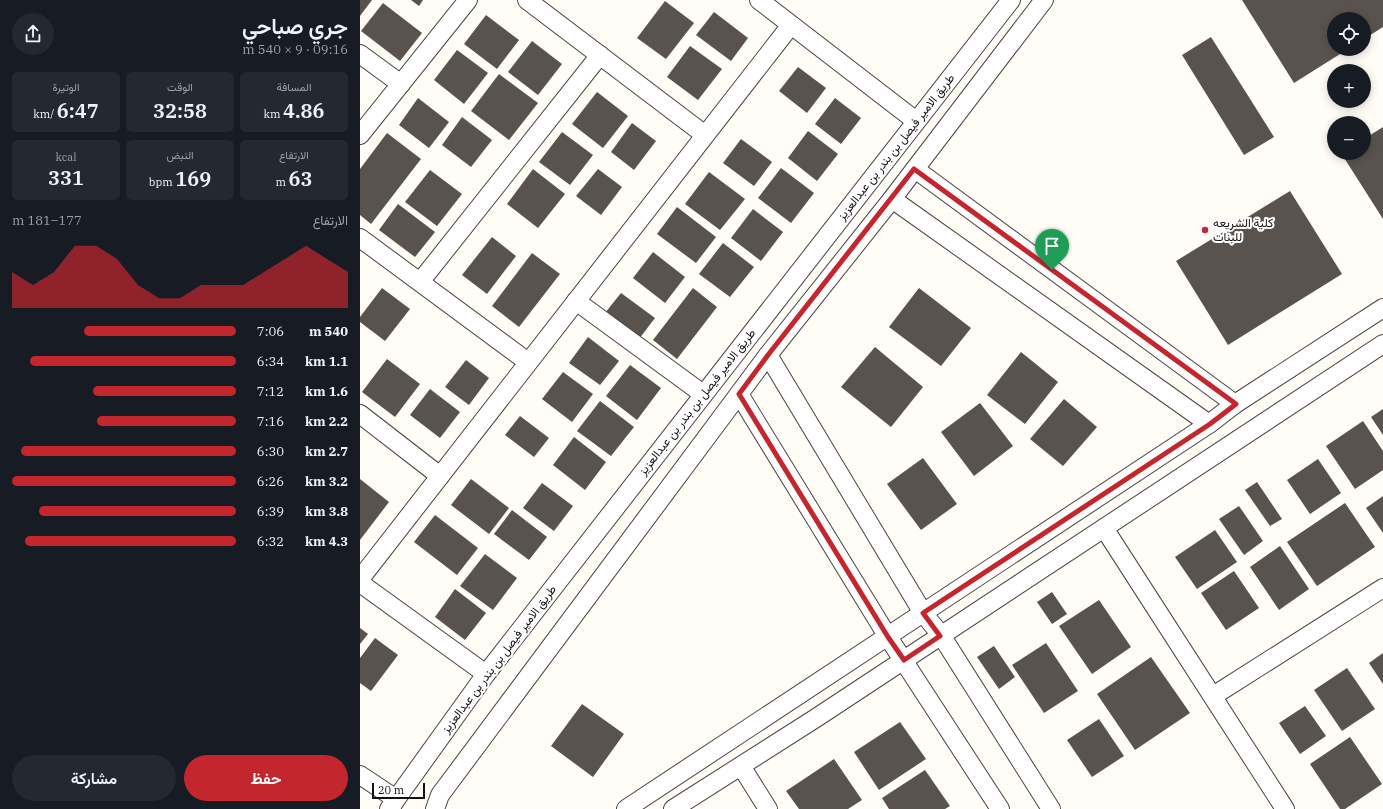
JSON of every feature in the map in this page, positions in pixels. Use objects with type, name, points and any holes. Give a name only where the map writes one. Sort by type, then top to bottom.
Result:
[{"type":"street","points":[[360,135],[468,0]]},
{"type":"street","points":[[527,0],[705,135]]},
{"type":"street","points":[[759,0],[916,121]]},
{"type":"street","name":"طريق الامير فيصل بن بندر بن عبدالعزيز","points":[[392,806],[486,674],[1011,0]]},
{"type":"street","points":[[436,806],[768,355],[892,199],[1044,0]]},
{"type":"street","points":[[360,579],[791,25]]},
{"type":"street","points":[[360,54],[401,84]]},
{"type":"street","points":[[420,282],[600,55]]},
{"type":"street","points":[[914,169],[1236,404]]},
{"type":"street","points":[[892,199],[1210,424]]},
{"type":"street","points":[[360,238],[528,362]]},
{"type":"street","points":[[576,301],[703,394]]},
{"type":"street","points":[[626,809],[1210,424],[1236,404],[1383,308]]},
{"type":"street","points":[[674,809],[904,660],[1383,344]]},
{"type":"street","points":[[768,355],[923,613],[940,636],[1050,809]]},
{"type":"street","points":[[739,394],[888,637],[1000,809]]},
{"type":"street","points":[[360,414],[440,476]]},
{"type":"street","points":[[1104,528],[1286,809]]},
{"type":"street","points":[[360,583],[486,674]]},
{"type":"street","points":[[1213,696],[1383,588]]},
{"type":"street","points":[[741,766],[768,809]]},
{"type":"street","points":[[360,775],[392,806]]},
{"type":"building","points":[[360,0],[372,0],[360,16]]},
{"type":"building","points":[[411,0],[423,0],[419,6]]},
{"type":"building","points":[[1242,0],[1383,0],[1383,27],[1371,35],[1371,12],[1327,12],[1327,56],[1337,56],[1294,83]]},
{"type":"building","points":[[665,1],[694,23],[666,59],[637,38]]},
{"type":"building","points":[[383,3],[422,33],[400,61],[361,31]]},
{"type":"building","points":[[714,12],[748,38],[731,61],[696,35]]},
{"type":"building","points":[[486,15],[519,40],[497,69],[464,44]]},
{"type":"building","points":[[1211,37],[1274,137],[1244,155],[1182,55]]},
{"type":"building","points":[[532,41],[562,64],[538,95],[508,72]]},
{"type":"building","points":[[690,46],[722,69],[698,100],[667,77]]},
{"type":"building","points":[[457,50],[488,73],[464,104],[434,80]]},
{"type":"building","points":[[798,67],[826,88],[807,113],[779,91]]},
{"type":"building","points":[[499,74],[538,103],[509,140],[471,111]]},
{"type":"building","points":[[597,92],[628,116],[603,148],[572,124]]},
{"type":"building","points":[[418,98],[449,122],[429,148],[399,125]]},
{"type":"building","points":[[835,98],[861,118],[841,144],[815,124]]},
{"type":"building","points":[[462,117],[492,140],[471,167],[442,145]]},
{"type":"building","points":[[632,123],[656,141],[634,170],[611,152]]},
{"type":"building","points":[[1383,127],[1383,219],[1345,160],[1371,160],[1371,135]]},
{"type":"building","points":[[808,131],[838,154],[817,181],[788,158]]},
{"type":"building","points":[[562,132],[593,155],[570,185],[539,162]]},
{"type":"building","points":[[387,133],[421,159],[371,224],[360,215],[360,169]]},
{"type":"building","points":[[741,139],[772,162],[754,186],[723,163]]},
{"type":"building","points":[[781,168],[814,193],[791,223],[758,198]]},
{"type":"building","points":[[533,169],[565,194],[538,228],[507,204]]},
{"type":"building","points":[[598,169],[622,187],[601,215],[576,196]]},
{"type":"building","points":[[430,170],[462,194],[437,226],[405,202]]},
{"type":"building","points":[[709,172],[745,199],[720,230],[685,204]]},
{"type":"building","points":[[1290,191],[1342,274],[1228,345],[1176,261]]},
{"type":"building","points":[[398,204],[435,232],[415,257],[379,230]]},
{"type":"building","points":[[677,207],[716,237],[696,263],[657,234]]},
{"type":"building","points":[[753,209],[783,232],[761,261],[731,238]]},
{"type":"building","points":[[492,237],[516,256],[487,294],[462,275]]},
{"type":"building","points":[[723,243],[754,267],[730,297],[699,274]]},
{"type":"building","points":[[653,252],[685,277],[665,303],[633,278]]},
{"type":"building","points":[[532,253],[560,274],[519,327],[492,306]]},
{"type":"building","points":[[382,288],[410,309],[385,341],[360,322],[360,317]]},
{"type":"building","points":[[693,288],[717,307],[677,359],[653,340]]},
{"type":"building","points":[[919,288],[971,328],[941,366],[889,327]]},
{"type":"building","points":[[621,293],[655,318],[639,339],[605,313]]},
{"type":"building","points":[[588,337],[619,361],[600,385],[569,363]]},
{"type":"building","points":[[875,347],[923,387],[891,427],[841,387]]},
{"type":"building","points":[[1021,352],[1058,382],[1025,424],[987,395]]},
{"type":"building","points":[[387,359],[420,384],[395,417],[362,392]]},
{"type":"building","points":[[466,360],[489,378],[469,405],[445,387]]},
{"type":"building","points":[[630,365],[661,388],[637,420],[606,396]]},
{"type":"building","points":[[563,372],[593,394],[572,422],[542,399]]},
{"type":"building","points":[[430,389],[460,412],[440,438],[410,415]]},
{"type":"building","points":[[1064,399],[1097,427],[1063,466],[1030,439]]},
{"type":"building","points":[[600,401],[634,427],[611,456],[577,431]]},
{"type":"building","points":[[980,403],[1013,446],[974,476],[941,432]]},
{"type":"building","points":[[1383,409],[1383,435],[1371,417]]},
{"type":"building","points":[[520,416],[549,438],[534,457],[505,435]]},
{"type":"building","points":[[1363,421],[1383,451],[1383,470],[1355,489],[1326,446]]},
{"type":"building","points":[[574,437],[606,462],[585,490],[553,465]]},
{"type":"building","points":[[923,458],[957,504],[921,530],[887,484]]},
{"type":"building","points":[[1318,459],[1341,493],[1310,514],[1287,480]]},
{"type":"building","points":[[360,479],[389,502],[360,540]]},
{"type":"building","points":[[471,479],[509,508],[489,534],[451,505]]},
{"type":"building","points":[[1257,482],[1282,519],[1270,526],[1245,490]]},
{"type":"building","points":[[542,483],[573,506],[554,531],[523,508]]},
{"type":"building","points":[[1383,496],[1383,533],[1366,508]]},
{"type":"building","points":[[1345,503],[1375,547],[1317,586],[1287,542]]},
{"type":"building","points":[[1239,506],[1263,541],[1244,555],[1219,519]]},
{"type":"building","points":[[512,510],[547,537],[529,560],[494,534]]},
{"type":"building","points":[[435,515],[478,548],[457,575],[414,542]]},
{"type":"building","points":[[1215,530],[1237,562],[1197,589],[1175,557]]},
{"type":"building","points":[[1280,546],[1309,589],[1279,610],[1250,567]]},
{"type":"building","points":[[485,554],[517,578],[493,610],[460,586]]},
{"type":"building","points":[[1234,571],[1259,608],[1226,630],[1201,593]]},
{"type":"building","points":[[455,589],[486,613],[465,640],[435,617]]},
{"type":"building","points":[[1052,592],[1067,614],[1052,624],[1037,602]]},
{"type":"building","points":[[1099,600],[1131,647],[1092,674],[1059,626]]},
{"type":"building","points":[[360,628],[368,634],[360,644]]},
{"type":"building","points":[[375,638],[398,655],[371,691],[360,683],[360,658]]},
{"type":"building","points":[[1046,643],[1078,691],[1044,713],[1012,665]]},
{"type":"building","points":[[994,646],[1015,677],[999,689],[977,657]]},
{"type":"building","points":[[1383,653],[1383,684],[1369,663]]},
{"type":"building","points":[[1151,657],[1190,713],[1135,750],[1097,694]]},
{"type":"building","points":[[1347,668],[1375,709],[1342,731],[1314,690]]},
{"type":"building","points":[[582,704],[624,734],[593,777],[551,746]]},
{"type":"building","points":[[1305,706],[1326,736],[1300,754],[1279,723]]},
{"type":"building","points":[[1099,719],[1124,756],[1092,777],[1067,740]]},
{"type":"building","points":[[900,722],[926,759],[879,790],[854,752]]},
{"type":"building","points":[[1350,737],[1382,784],[1345,809],[1340,809],[1310,764]]},
{"type":"building","points":[[834,759],[862,800],[848,809],[799,809],[786,791]]},
{"type":"building","points":[[925,770],[950,806],[945,809],[889,809],[882,798]]},
{"type":"place","name":"كلية الشريعه للبنات","points":[[1205,230]]},
{"type":"route","points":[[914,169],[1052,270],[1236,404],[1210,424],[923,613],[940,636],[904,660],[888,637],[739,394],[914,169]]}]
